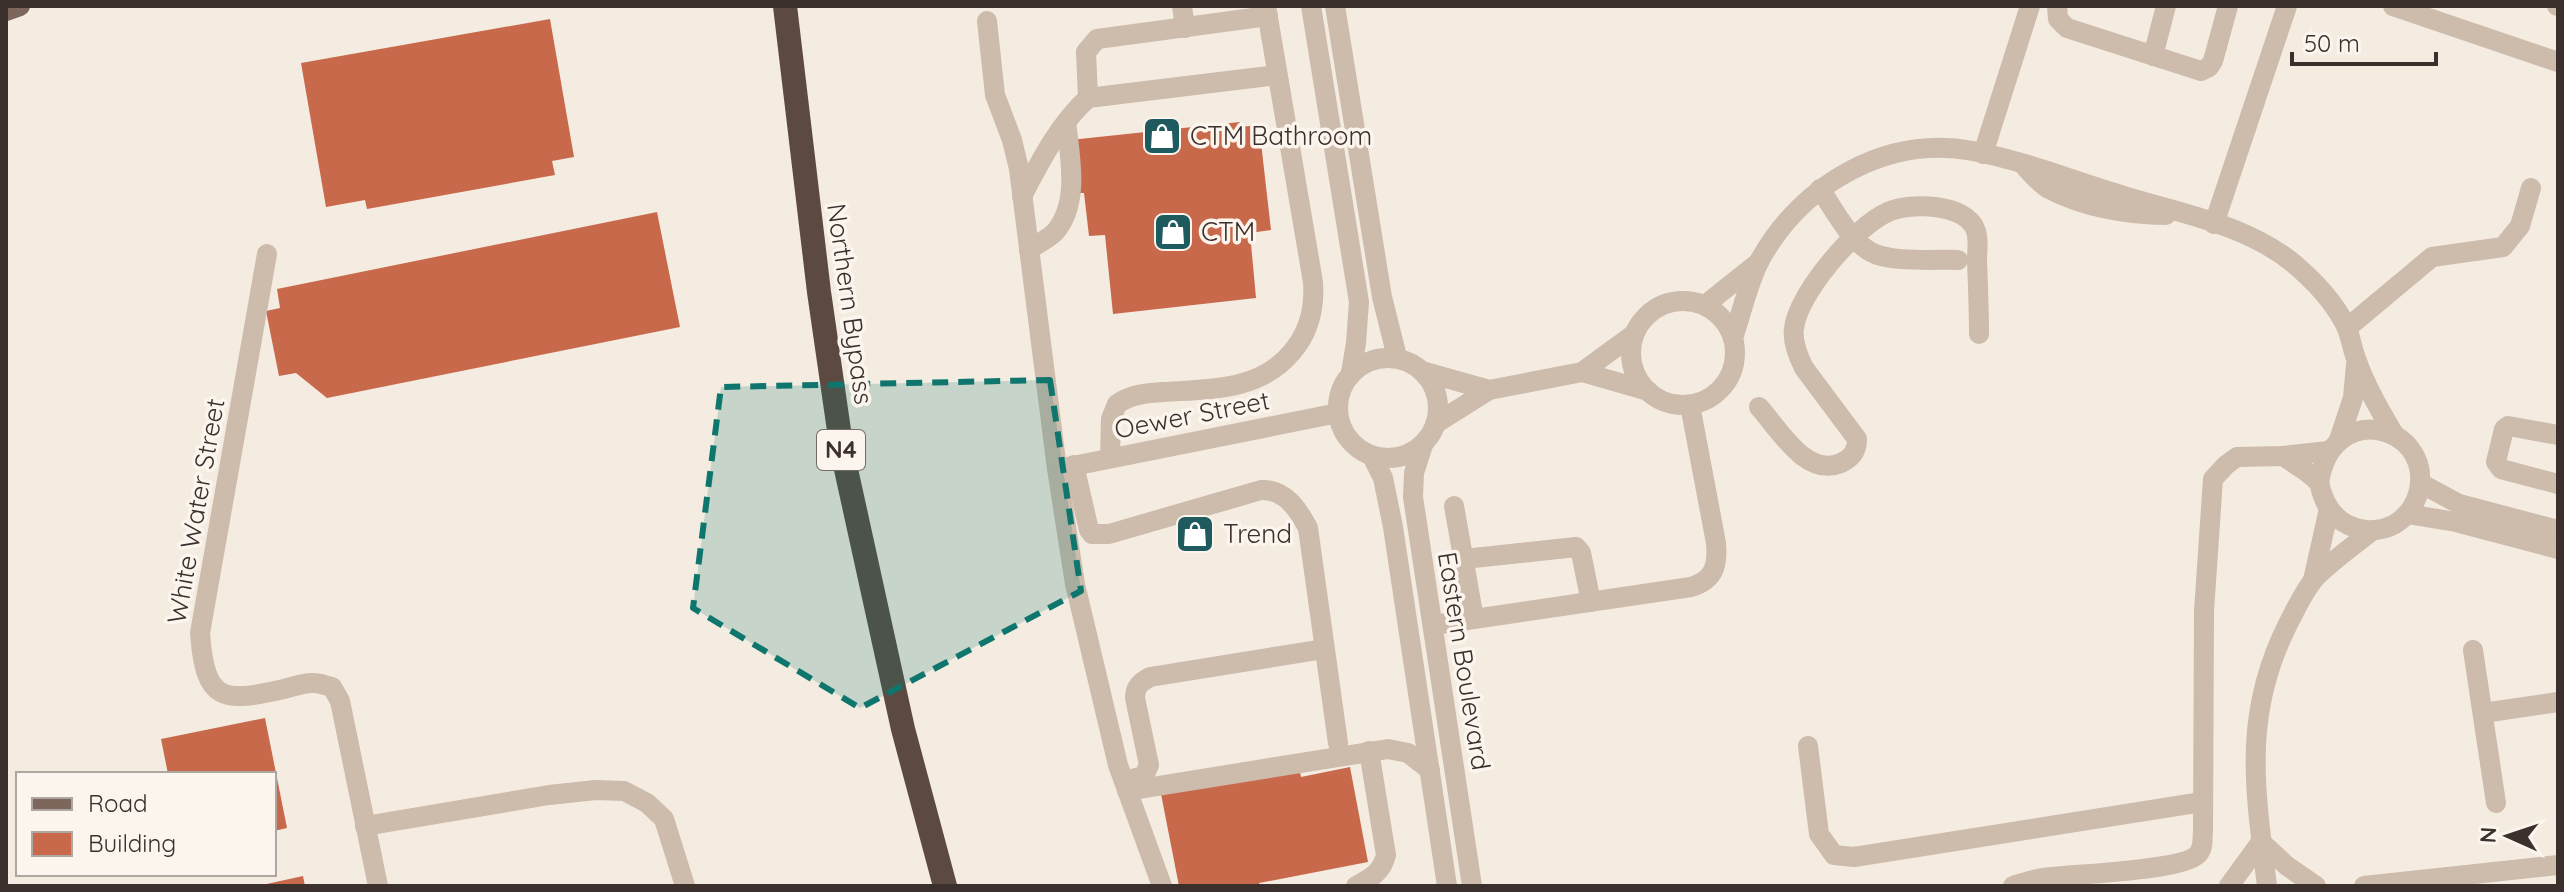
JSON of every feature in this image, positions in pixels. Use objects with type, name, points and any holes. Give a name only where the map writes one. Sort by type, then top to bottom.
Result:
[{"type":"highway","name":"Northern Bypass","points":[[785,6],[819,292],[842,451],[903,729],[945,886]]},
{"type":"main road","points":[[6,11],[20,6]]},
{"type":"street","points":[[1182,6],[1185,28]]},
{"type":"street","points":[[1311,6],[1359,302],[1351,373],[1338,398],[1338,413]]},
{"type":"street","points":[[1335,6],[1382,297],[1397,357]]},
{"type":"street","points":[[1983,154],[2030,6]]},
{"type":"street","points":[[2057,6],[2058,19],[2067,28],[2197,70],[2208,69],[2213,61],[2228,6]]},
{"type":"street","points":[[2153,56],[2166,6]]},
{"type":"street","points":[[2214,224],[2287,6]]},
{"type":"street","points":[[2393,6],[2558,62]]},
{"type":"street","points":[[1088,98],[1085,60],[1091,42],[1097,39],[1185,28],[1267,11],[1314,294],[1309,322],[1298,346],[1270,372],[1223,388],[1127,397],[1117,404],[1109,433],[1110,457]]},
{"type":"street","points":[[987,21],[995,95],[1012,140],[1066,467],[1078,597],[1106,721],[1125,786],[1162,886]]},
{"type":"street","points":[[1022,196],[1066,122],[1088,98],[1277,75]]},
{"type":"street","points":[[1029,250],[1055,231],[1068,203],[1071,167],[1066,122]]},
{"type":"street","points":[[1733,338],[1759,262],[1778,231],[1809,197],[1851,169],[1897,153],[1945,149],[1983,154],[2190,215],[2263,243],[2299,268],[2328,297],[2347,328],[2356,361],[2395,436]]},
{"type":"street","points":[[2347,328],[2432,257],[2503,247],[2520,226],[2531,188]]},
{"type":"street","points":[[1820,189],[1854,236],[1869,251],[1885,257],[1958,260]]},
{"type":"street","points":[[1759,407],[1812,463],[1828,467],[1853,456],[1857,439],[1804,368],[1793,331],[1804,297],[1854,236],[1896,209],[1946,209],[1966,216],[1975,229],[1979,334]]},
{"type":"street","name":"White Water Street","points":[[267,254],[200,633],[202,661],[208,679],[219,693],[231,697],[313,683],[332,687],[340,701],[378,886]]},
{"type":"street","points":[[1705,305],[1759,262]]},
{"type":"street","points":[[1688,301],[1705,305],[1719,314],[1730,328],[1735,362],[1729,379],[1718,393],[1703,402],[1668,404],[1640,383],[1633,368],[1631,351],[1634,334],[1643,319],[1656,308],[1671,302],[1688,301]]},
{"type":"street","points":[[1435,424],[1489,390],[1582,372],[1634,334]]},
{"type":"street","points":[[1351,373],[1364,363],[1380,357],[1397,357],[1425,372],[1489,390]]},
{"type":"street","points":[[2356,361],[2353,398],[2334,446],[2322,465],[2319,483],[2329,509],[2341,521],[2356,529],[2372,531]]},
{"type":"street","points":[[1425,372],[1439,401],[1435,424]]},
{"type":"street","points":[[1582,372],[1648,391]]},
{"type":"street","points":[[1433,625],[1691,587],[1704,582],[1713,573],[1717,554],[1690,405]]},
{"type":"street","name":"Oewer Street","points":[[1066,467],[1338,413]]},
{"type":"street","name":"Eastern Boulevard","points":[[1338,413],[1341,427],[1349,439],[1372,456],[1383,478],[1447,886]]},
{"type":"street","name":"Eastern Boulevard","points":[[1435,424],[1423,445],[1414,473],[1413,497],[1472,886]]},
{"type":"street","points":[[2558,435],[2508,426],[2504,429],[2496,462],[2501,469],[2558,484]]},
{"type":"street","points":[[2013,886],[2040,878],[2166,865],[2190,860],[2202,848],[2204,611],[2213,479],[2237,457],[2283,456],[2334,446],[2352,432],[2367,429],[2395,436],[2406,445],[2419,469],[2420,483],[2414,505],[2397,523],[2372,531],[2313,580]]},
{"type":"street","points":[[1372,456],[1399,457],[1423,445]]},
{"type":"street","points":[[2283,456],[2319,483]]},
{"type":"street","points":[[1066,467],[1089,530],[1098,535],[1261,490],[1289,500],[1298,509],[1308,528],[1338,743]]},
{"type":"street","points":[[2420,483],[2459,504],[2558,530]]},
{"type":"street","points":[[1454,506],[1474,619]]},
{"type":"street","points":[[2267,886],[2254,760],[2260,706],[2276,649],[2313,580],[2329,509]]},
{"type":"street","points":[[2407,514],[2456,522],[2558,549]]},
{"type":"street","points":[[1464,559],[1576,547],[1581,553],[1591,602]]},
{"type":"street","points":[[1125,786],[1144,776],[1149,765],[1135,698],[1141,681],[1324,649]]},
{"type":"street","points":[[2473,650],[2496,803]]},
{"type":"street","points":[[2483,713],[2558,702]]},
{"type":"street","points":[[1808,746],[1819,834],[1834,855],[1854,857],[2202,802]]},
{"type":"street","points":[[1125,786],[1388,749],[1408,753],[1430,770]]},
{"type":"street","points":[[1356,886],[1374,876],[1386,855],[1369,751]]},
{"type":"street","points":[[365,826],[549,795],[596,790],[624,791],[647,803],[664,819],[685,886]]},
{"type":"street","points":[[2229,886],[2261,842]]},
{"type":"street","points":[[2261,842],[2287,866],[2316,886]]},
{"type":"street","points":[[2364,886],[2558,865]]},
{"type":"highlighted area","points":[[1050,380],[1081,591],[860,708],[693,608],[721,387]]},
{"type":"building","points":[[550,19],[574,157],[552,161],[555,175],[367,209],[365,200],[326,207],[301,63]]},
{"type":"building","points":[[1240,122],[1240,127],[1259,125],[1271,230],[1250,233],[1256,298],[1113,314],[1105,235],[1089,236],[1084,193],[1076,193],[1070,140]]},
{"type":"building","points":[[657,212],[680,327],[327,398],[296,373],[279,376],[266,311],[280,308],[277,289]]},
{"type":"building","points":[[265,718],[276,772],[168,772],[161,739]]},
{"type":"building","points":[[1299,767],[1301,777],[1350,767],[1368,862],[1259,883],[1260,886],[1179,886],[1161,794]]},
{"type":"building","points":[[276,773],[287,828],[276,831]]},
{"type":"building","points":[[303,876],[305,886],[262,886],[262,885]]},
{"type":"place","name":"CTM Bathroom","points":[[1162,136]]},
{"type":"place","name":"CTM","points":[[1173,232]]},
{"type":"place","name":"Trend","points":[[1195,534]]}]
